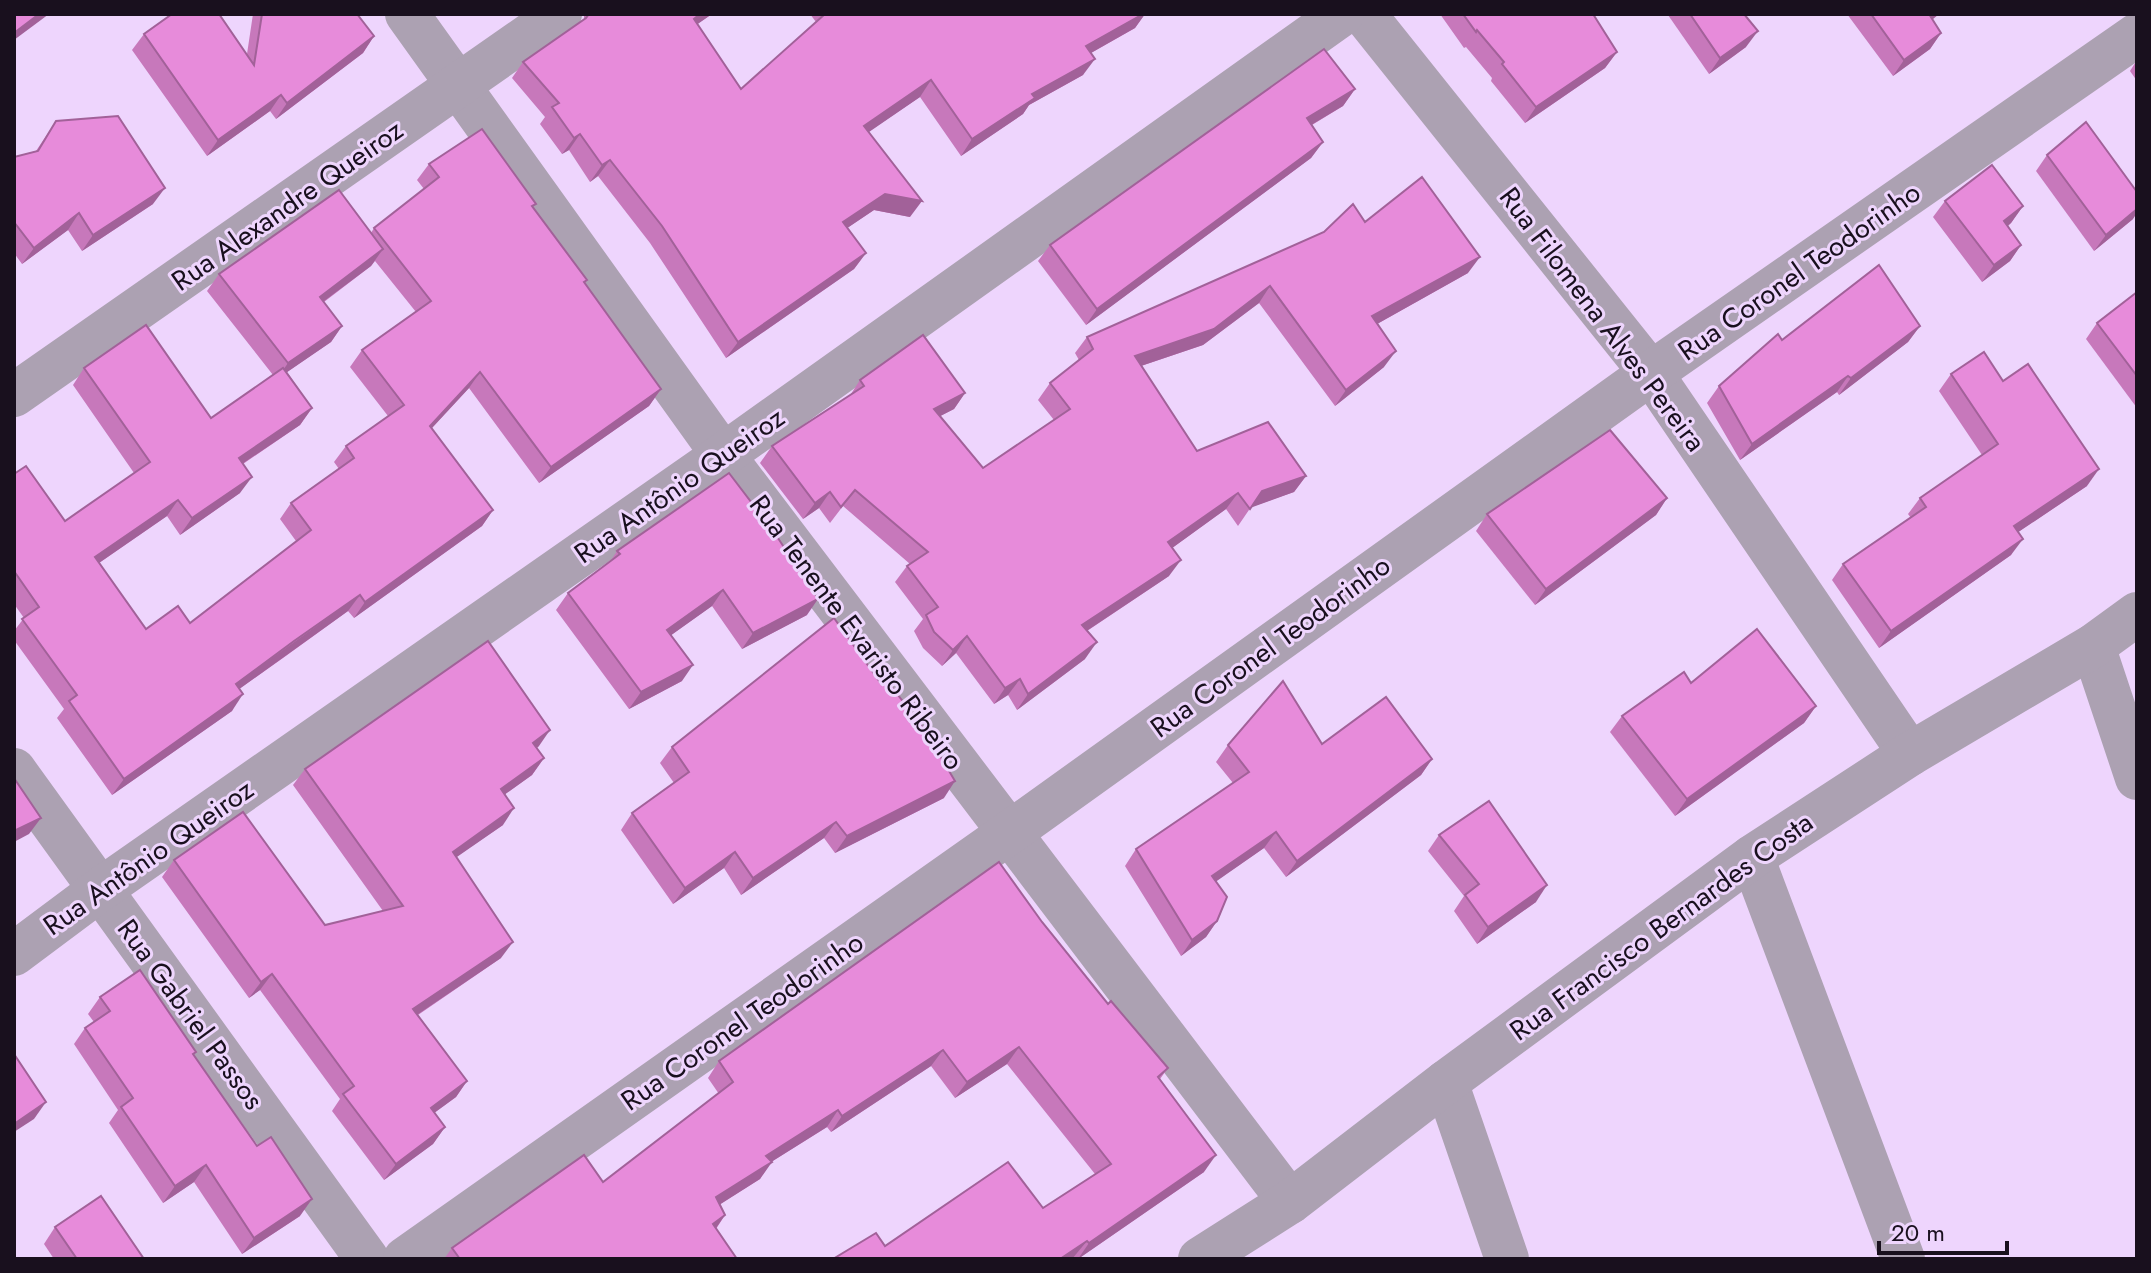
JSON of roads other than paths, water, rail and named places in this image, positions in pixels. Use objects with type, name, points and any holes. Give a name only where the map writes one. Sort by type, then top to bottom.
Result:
[{"type":"street","name":"Rua Tenente Evaristo Ribeiro","points":[[407,14],[723,455],[1290,1202]]},
{"type":"street","name":"Rua Alexandre Queiroz","points":[[14,395],[560,14]]},
{"type":"street","name":"Rua Antônio Queiroz","points":[[14,954],[101,889],[723,455],[1342,14]]},
{"type":"street","name":"Rua Filomena Alves Pereira","points":[[1364,14],[1651,373],[1910,754]]},
{"type":"street","name":"Rua Coronel Teodorinho","points":[[405,1259],[1009,833],[1651,373],[2137,35]]},
{"type":"street","name":"Rua Francisco Bernardes Costa","points":[[1200,1259],[1290,1202],[1446,1082],[1752,857],[1910,754],[2093,646],[2137,614]]},
{"type":"street","points":[[2093,646],[2137,778]]},
{"type":"street","name":"Rua Gabriel Passos","points":[[14,770],[367,1259]]},
{"type":"street","points":[[1752,857],[1903,1259]]},
{"type":"street","points":[[1446,1082],[1507,1259]]}]
